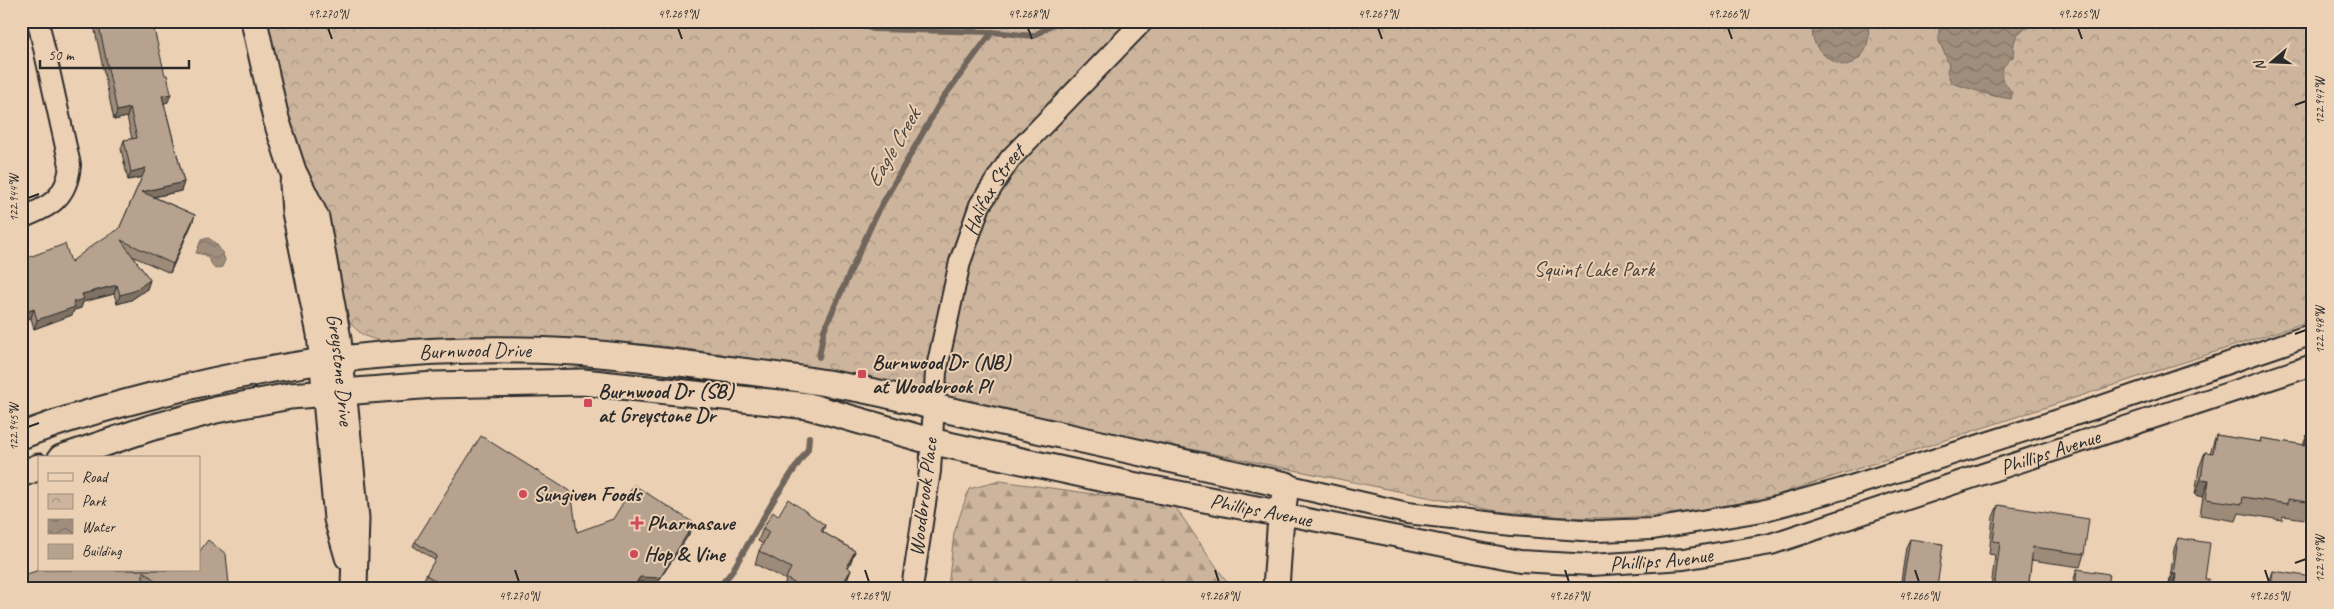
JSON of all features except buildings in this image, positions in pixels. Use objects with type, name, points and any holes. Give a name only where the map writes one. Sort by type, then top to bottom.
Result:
[{"type":"street","points":[[21,218],[40,211],[60,197],[69,181],[70,165],[38,21]]},
{"type":"street","name":"Greystone Drive","points":[[254,21],[276,119],[293,171],[295,212],[320,334],[331,359],[334,391],[356,518],[354,582]]},
{"type":"street","name":"Halifax Street","points":[[934,407],[936,372],[945,322],[960,262],[980,204],[1010,159],[1143,21]]},
{"type":"street","name":"Phillips Avenue","points":[[934,407],[1406,513],[1492,523],[1596,531],[1653,529],[1762,511],[1842,489],[2093,408],[2313,334]]},
{"type":"street","name":"Burnwood Drive","points":[[21,436],[121,404],[218,378],[331,359],[488,350],[584,353],[649,359],[803,380],[910,400],[934,407]]},
{"type":"street","name":"Phillips Avenue","points":[[930,441],[1132,485],[1520,561],[1591,565],[1684,559],[1771,544],[2313,364]]},
{"type":"street","name":"Burnwood Drive","points":[[67,456],[150,428],[216,410],[290,396],[434,384],[583,382],[645,387],[808,406],[930,441]]},
{"type":"street","name":"Woodbrook Place","points":[[912,588],[930,471],[930,441],[934,407]]},
{"type":"street","points":[[21,474],[38,467]]},
{"type":"street","points":[[1276,588],[1286,485]]},
{"type":"green space","name":"Squint Lake Park","points":[[267,21],[2313,21],[2313,320],[1774,496],[1672,514],[1621,518],[1560,517],[1496,511],[964,403],[956,397],[951,385],[923,383],[916,390],[717,353],[616,342],[496,337],[407,343],[374,339],[356,329],[343,310],[292,133]]},
{"type":"green space","points":[[1000,481],[1174,505],[1231,588],[948,588],[954,533],[969,489]]},
{"type":"water","points":[[1814,21],[1869,21],[1868,42],[1864,53],[1855,62],[1847,66],[1832,61],[1815,44],[1812,29]]},
{"type":"water","points":[[1939,21],[2033,21],[2016,36],[2013,57],[2001,72],[2012,93],[2011,99],[1951,83],[1947,71],[1949,64],[1939,41]]},
{"type":"water","points":[[208,238],[223,253],[225,260],[222,267],[215,269],[206,255],[196,253],[201,240]]},
{"type":"waterway","points":[[849,21],[873,29],[992,32],[1034,36],[1057,21]]},
{"type":"waterway","name":"Eagle Creek","points":[[819,357],[824,330],[876,215],[941,101],[992,32]]},
{"type":"waterway","name":"Eagle Creek","points":[[718,588],[731,573],[775,498],[808,449],[809,437]]},
{"type":"place","name":"Burnwood Dr (NB) at Woodbrook Pl","points":[[862,374]]},
{"type":"place","name":"Burnwood Dr (SB) at Greystone Dr","points":[[588,403]]},
{"type":"place","name":"Sungiven Foods","points":[[523,494]]},
{"type":"place","name":"Pharmasave","points":[[637,523]]},
{"type":"place","name":"Hop & Vine","points":[[634,554]]}]
